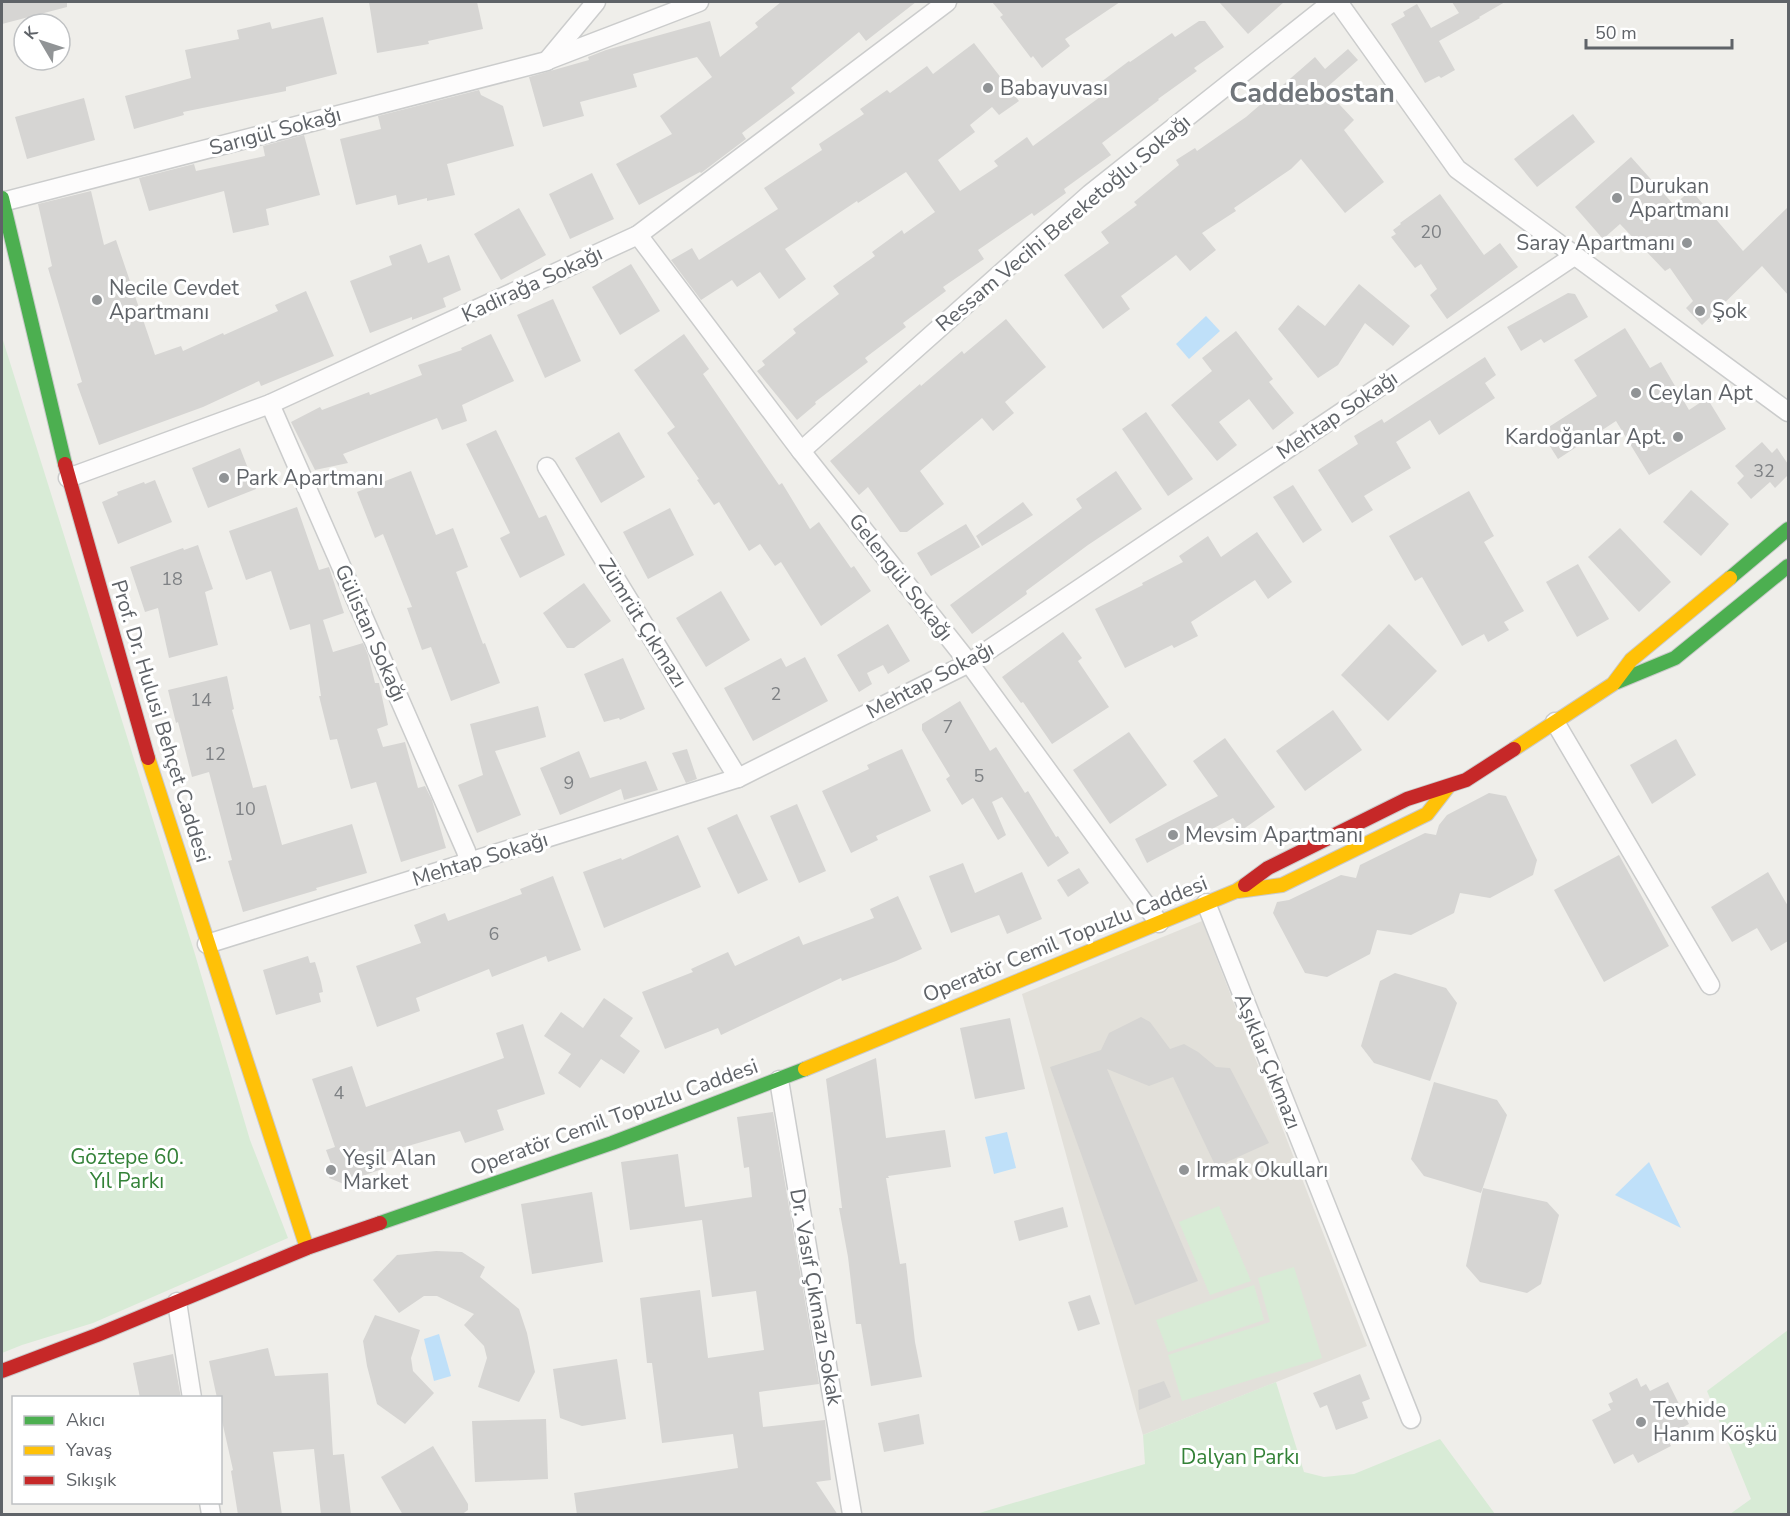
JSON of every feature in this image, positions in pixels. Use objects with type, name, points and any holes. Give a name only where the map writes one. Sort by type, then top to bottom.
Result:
[{"type":"main road","name":"Prof. Dr. Hulusi Behçet Caddesi","points":[[2,200],[68,478],[146,750],[307,1248]]},
{"type":"main road","name":"Operatör Cemil Topuzlu Caddesi","points":[[1613,684],[1631,660],[1788,529]]},
{"type":"main road","name":"Operatör Cemil Topuzlu Caddesi","points":[[2,1371],[307,1248],[612,1143],[779,1080],[1236,891],[1268,868],[1407,799],[1466,780],[1613,684],[1675,658],[1788,566]]},
{"type":"main road","name":"Operatör Cemil Topuzlu Caddesi","points":[[1236,891],[1282,885],[1427,814],[1448,787]]},
{"type":"street","points":[[547,61],[596,2]]},
{"type":"street","name":"Sarıgül Sokağı","points":[[2,200],[547,61],[699,2]]},
{"type":"street","name":"Kadirağa Sokağı","points":[[68,478],[270,404],[638,235],[947,2]]},
{"type":"street","name":"Ressam Vecihi Bereketoğlu Sokağı","points":[[801,451],[1090,194],[1332,2]]},
{"type":"street","points":[[1338,2],[1456,169],[1788,412]]},
{"type":"street","name":"Gelengül Sokağı","points":[[638,235],[801,451],[969,663],[1160,923]]},
{"type":"street","name":"Mehtap Sokağı","points":[[207,944],[738,778],[969,663],[1574,256]]},
{"type":"street","name":"Gülistan Sokağı","points":[[270,404],[412,723],[469,862]]},
{"type":"street","name":"Zümrüt Çıkmazı","points":[[547,467],[738,778]]},
{"type":"street","points":[[1555,722],[1710,985]]},
{"type":"street","name":"Aşıklar Çıkmazı","points":[[1206,903],[1411,1419]]},
{"type":"street","name":"Dr. Vasıf Çıkmazı Sokak","points":[[779,1080],[852,1515]]},
{"type":"street","points":[[177,1302],[192,1396]]},
{"type":"shaded area","name":"Irmak Okulları","points":[[1202,921],[1367,1346],[1143,1435],[1022,994]]},
{"type":"green space","name":"Göztepe 60. Yıl Parkı","points":[[2,337],[194,951],[250,1140],[288,1238],[93,1323],[2,1353]]},
{"type":"green space","points":[[1219,1206],[1251,1281],[1210,1295],[1179,1222]]},
{"type":"green space","points":[[1294,1267],[1322,1358],[1182,1401],[1168,1355],[1270,1322],[1258,1278]]},
{"type":"green space","points":[[1254,1285],[1264,1320],[1168,1352],[1156,1320]]},
{"type":"green space","points":[[1788,1330],[1788,1514],[1730,1514],[1751,1499],[1707,1391]]},
{"type":"green space","name":"Dalyan Parkı","points":[[1276,1382],[1304,1472],[1324,1477],[1354,1474],[1440,1439],[1495,1514],[976,1514],[1145,1464],[1143,1435]]},
{"type":"water","points":[[1206,316],[1220,331],[1189,359],[1176,344]]},
{"type":"water","points":[[1007,1132],[1016,1168],[994,1174],[985,1137]]},
{"type":"water","points":[[1649,1162],[1681,1228],[1615,1195]]},
{"type":"water","points":[[439,1334],[451,1376],[434,1381],[424,1339]]},
{"type":"building","points":[[2,2],[67,2],[67,7],[48,12],[12,12],[12,21],[2,24]]},
{"type":"building","points":[[369,2],[477,2],[483,29],[428,41],[429,44],[377,53]]},
{"type":"building","points":[[781,2],[916,2],[866,41],[859,32],[791,88],[795,93],[742,133],[746,139],[701,173],[639,205],[616,164],[672,134],[660,116],[712,77],[697,57],[633,74],[637,87],[580,102],[584,116],[543,127],[529,77],[589,60],[588,57],[606,50],[710,21],[720,57],[758,27],[755,23]]},
{"type":"building","points":[[992,2],[1120,2],[1065,39],[1070,46],[1042,68],[1033,56],[1031,58],[1000,17],[1003,15]]},
{"type":"building","points":[[1219,2],[1284,2],[1248,34]]},
{"type":"building","points":[[1452,2],[1505,2],[1439,41],[1455,70],[1425,83],[1391,24],[1405,16],[1403,12],[1417,4],[1431,28],[1459,13]]},
{"type":"building","points":[[323,17],[337,74],[286,87],[286,91],[183,112],[184,115],[134,129],[125,96],[191,78],[185,50],[239,39],[237,30],[270,22],[272,29]]},
{"type":"building","points":[[1199,21],[1205,21],[1224,47],[1194,68],[1197,71],[1102,143],[1111,155],[1064,189],[1066,193],[1034,216],[1032,213],[978,250],[984,259],[943,287],[946,291],[903,323],[906,327],[865,358],[868,362],[815,402],[816,404],[797,420],[757,371],[765,365],[762,361],[796,333],[793,329],[839,294],[833,286],[875,256],[872,252],[902,230],[904,234],[935,212],[906,172],[858,203],[857,201],[785,249],[806,279],[779,299],[760,272],[737,287],[732,280],[701,300],[671,260],[692,248],[699,260],[778,209],[764,188],[822,150],[819,144],[864,114],[860,109],[887,90],[890,93],[927,66],[933,74],[974,43],[1019,101],[999,115],[992,107],[970,125],[975,132],[938,160],[960,191],[998,166],[994,161],[1027,137],[1033,146],[1100,97],[1093,88],[1129,61],[1172,33],[1175,37]]},
{"type":"building","points":[[1348,49],[1358,60],[1325,89],[1354,120],[1344,130],[1384,182],[1345,213],[1301,159],[1291,169],[1234,208],[1236,211],[1202,233],[1216,250],[1190,271],[1176,255],[1121,296],[1130,309],[1103,329],[1064,275],[1109,243],[1101,232],[1137,205],[1134,202],[1179,165],[1176,160],[1195,148],[1197,151],[1246,117],[1315,57],[1325,69]]},
{"type":"building","points":[[479,90],[481,95],[503,106],[514,146],[447,164],[455,195],[427,201],[427,198],[398,205],[396,195],[356,205],[340,139],[381,129],[378,116]]},
{"type":"building","points":[[84,98],[95,140],[27,159],[15,117]]},
{"type":"building","points":[[1573,114],[1595,142],[1537,187],[1514,159]]},
{"type":"building","points":[[304,135],[320,195],[266,209],[269,225],[233,233],[224,191],[149,211],[139,178],[194,164],[196,171],[265,156],[263,146]]},
{"type":"building","points":[[1631,157],[1674,205],[1691,190],[1743,251],[1788,207],[1788,295],[1762,266],[1702,325],[1686,308],[1693,301],[1670,268],[1665,271],[1620,224],[1603,239],[1575,207]]},
{"type":"building","points":[[592,173],[614,219],[570,239],[549,194]]},
{"type":"building","points":[[91,191],[104,245],[116,240],[155,355],[181,346],[183,351],[223,333],[224,335],[278,311],[275,305],[306,291],[334,356],[261,386],[259,381],[203,407],[99,445],[77,384],[82,382],[48,268],[52,266],[38,204]]},
{"type":"building","points":[[1440,194],[1484,255],[1500,243],[1518,267],[1447,319],[1430,295],[1437,289],[1421,264],[1415,268],[1391,237],[1396,234],[1393,230],[1400,223]]},
{"type":"building","points":[[519,208],[546,255],[501,280],[474,234]]},
{"type":"building","points":[[421,244],[428,263],[449,255],[461,290],[443,298],[446,307],[370,333],[350,281],[392,265],[389,256]]},
{"type":"building","points":[[631,264],[660,311],[620,335],[592,287]]},
{"type":"building","points":[[1359,284],[1410,326],[1393,346],[1365,323],[1338,365],[1318,378],[1278,329],[1298,305],[1325,326]]},
{"type":"building","points":[[1568,293],[1575,294],[1588,317],[1544,343],[1541,339],[1521,351],[1507,327]]},
{"type":"building","points":[[553,299],[581,361],[545,378],[517,315]]},
{"type":"building","points":[[1006,319],[1046,367],[1005,402],[1014,413],[993,431],[982,418],[920,471],[944,504],[907,532],[900,532],[868,487],[859,495],[830,461],[920,384],[921,386],[962,351],[964,354]]},
{"type":"building","points":[[1625,328],[1650,368],[1661,362],[1689,410],[1707,398],[1726,429],[1649,475],[1616,421],[1558,459],[1541,432],[1597,396],[1574,360]]},
{"type":"building","points":[[1236,331],[1273,379],[1269,382],[1294,413],[1273,430],[1249,399],[1219,422],[1237,445],[1217,461],[1171,405],[1212,371],[1202,358]]},
{"type":"building","points":[[491,334],[514,381],[462,405],[467,421],[442,430],[437,418],[343,454],[348,463],[315,470],[291,422],[320,407],[322,410],[369,392],[370,395],[422,375],[418,365],[462,350],[461,348]]},
{"type":"building","points":[[684,334],[709,369],[703,374],[779,485],[782,483],[810,529],[819,522],[851,568],[854,566],[871,591],[821,626],[781,562],[775,566],[760,544],[749,551],[719,502],[714,505],[667,433],[675,427],[634,370]]},
{"type":"building","points":[[1485,357],[1496,375],[1485,383],[1495,398],[1439,435],[1430,420],[1396,442],[1411,468],[1364,496],[1373,510],[1352,523],[1318,470],[1358,444],[1354,436],[1382,419],[1384,423]]},
{"type":"building","points":[[1146,412],[1193,479],[1168,496],[1122,429]]},
{"type":"building","points":[[496,430],[539,518],[546,515],[565,555],[520,578],[500,538],[510,533],[466,444]]},
{"type":"building","points":[[619,432],[645,477],[601,503],[575,458]]},
{"type":"building","points":[[1762,442],[1772,453],[1777,448],[1788,464],[1788,475],[1775,488],[1770,482],[1751,499],[1737,483],[1744,476],[1735,466]]},
{"type":"building","name":"Park Apartmanı","points":[[240,448],[256,489],[208,508],[192,468]]},
{"type":"building","points":[[411,471],[436,535],[453,528],[468,567],[456,572],[500,683],[451,701],[431,647],[422,650],[407,608],[412,607],[383,534],[375,538],[357,492]]},
{"type":"building","points":[[1116,471],[1142,509],[1088,545],[972,634],[950,605],[1082,508],[1076,499]]},
{"type":"building","points":[[155,480],[172,522],[118,544],[102,502],[118,495],[117,492]]},
{"type":"building","points":[[1293,485],[1322,530],[1303,543],[1273,497]]},
{"type":"building","points":[[1691,490],[1729,524],[1701,556],[1663,522]]},
{"type":"building","points":[[1469,491],[1494,536],[1484,542],[1524,611],[1504,622],[1509,630],[1488,642],[1484,634],[1462,646],[1422,577],[1415,581],[1389,536]]},
{"type":"building","points":[[1023,502],[1033,515],[982,546],[976,536]]},
{"type":"building","points":[[297,507],[319,570],[329,567],[344,613],[323,620],[333,652],[363,643],[375,683],[379,683],[388,725],[377,729],[383,747],[405,742],[418,788],[425,786],[432,800],[446,848],[401,862],[376,782],[351,789],[337,739],[330,740],[319,696],[321,696],[310,624],[290,630],[271,571],[246,580],[229,531]]},
{"type":"building","points":[[670,508],[694,555],[648,579],[623,532]]},
{"type":"building","points":[[966,524],[980,547],[931,576],[917,553]]},
{"type":"building","points":[[1620,528],[1671,582],[1639,612],[1588,557]]},
{"type":"building","points":[[1257,532],[1292,582],[1268,599],[1255,580],[1191,622],[1198,636],[1174,648],[1172,645],[1125,668],[1095,609],[1183,562],[1179,556],[1208,536],[1221,557]]},
{"type":"building","points":[[198,545],[213,589],[205,592],[218,645],[169,658],[158,608],[145,612],[130,567]]},
{"type":"building","points":[[1578,564],[1609,619],[1577,637],[1546,582]]},
{"type":"building","points":[[584,583],[611,621],[574,648],[567,648],[543,613]]},
{"type":"building","points":[[721,591],[750,640],[706,667],[676,618]]},
{"type":"building","points":[[888,624],[910,661],[888,674],[883,665],[867,673],[872,684],[859,692],[837,655]]},
{"type":"building","points":[[1389,624],[1437,671],[1388,721],[1341,675]]},
{"type":"building","points":[[1063,632],[1082,658],[1078,661],[1109,707],[1052,744],[1023,702],[1021,703],[1002,677]]},
{"type":"building","points":[[805,657],[828,701],[753,741],[724,688],[781,658],[786,667]]},
{"type":"building","points":[[623,658],[645,709],[620,720],[619,718],[604,722],[584,674]]},
{"type":"building","points":[[227,676],[234,709],[232,710],[253,788],[266,785],[282,845],[352,824],[367,873],[243,912],[228,861],[232,860],[209,772],[192,777],[168,690]]},
{"type":"building","points":[[960,701],[990,751],[996,747],[1025,793],[1028,791],[1056,837],[1058,836],[1069,853],[1048,867],[1002,797],[992,802],[1006,835],[998,840],[973,798],[962,805],[946,779],[950,776],[922,730],[922,724]]},
{"type":"building","points":[[538,706],[546,737],[495,751],[521,815],[477,833],[458,785],[483,775],[470,724]]},
{"type":"building","points":[[1333,710],[1362,750],[1305,791],[1276,751]]},
{"type":"building","points":[[1129,732],[1167,785],[1110,824],[1073,770]]},
{"type":"building","points":[[1225,738],[1275,807],[1242,830],[1233,818],[1147,863],[1135,839],[1218,796],[1193,761]]},
{"type":"building","points":[[1676,739],[1696,775],[1652,804],[1630,765]]},
{"type":"building","points":[[687,749],[697,779],[686,783],[672,753]]},
{"type":"building","points":[[902,749],[931,811],[876,836],[878,840],[851,853],[822,791],[869,769],[867,765]]},
{"type":"building","points":[[579,751],[590,778],[646,761],[658,790],[624,800],[621,789],[560,815],[540,768]]},
{"type":"building","points":[[1489,793],[1506,796],[1537,860],[1533,875],[1490,898],[1460,893],[1454,913],[1411,935],[1377,930],[1370,954],[1327,977],[1305,973],[1273,913],[1277,902],[1289,900],[1341,875],[1356,878],[1360,865],[1425,833],[1436,835],[1439,825],[1447,815]]},
{"type":"building","points":[[797,804],[826,871],[799,883],[770,816]]},
{"type":"building","points":[[737,814],[768,880],[738,894],[707,828]]},
{"type":"building","points":[[678,835],[701,887],[604,928],[583,872],[621,858],[622,860]]},
{"type":"building","points":[[1619,855],[1669,946],[1604,982],[1554,890]]},
{"type":"building","points":[[963,863],[975,893],[1022,872],[1042,919],[1007,934],[999,915],[951,933],[929,876]]},
{"type":"building","points":[[1079,868],[1089,883],[1068,897],[1057,880]]},
{"type":"building","points":[[1768,872],[1788,906],[1788,941],[1771,951],[1757,928],[1732,942],[1711,907]]},
{"type":"building","points":[[553,876],[581,950],[548,962],[546,956],[492,977],[489,969],[416,998],[420,1011],[377,1027],[356,966],[421,943],[414,925],[445,913],[448,921],[522,894],[520,889]]},
{"type":"building","points":[[898,896],[922,949],[842,981],[841,978],[721,1035],[718,1028],[665,1049],[642,992],[693,972],[691,969],[728,952],[735,966],[799,936],[803,945],[874,918],[870,909]]},
{"type":"building","points":[[308,956],[310,963],[315,962],[321,982],[323,992],[319,993],[321,1002],[276,1015],[263,970]]},
{"type":"building","points":[[1395,973],[1446,988],[1457,1003],[1430,1081],[1374,1063],[1361,1046],[1380,981]]},
{"type":"building","points":[[604,998],[633,1018],[620,1036],[640,1051],[624,1074],[601,1059],[580,1088],[558,1073],[571,1054],[544,1036],[561,1012],[583,1028]]},
{"type":"building","points":[[1141,1017],[1150,1022],[1170,1049],[1184,1044],[1216,1067],[1230,1068],[1269,1143],[1216,1167],[1173,1077],[1149,1086],[1107,1069],[1198,1281],[1135,1305],[1050,1067],[1101,1050],[1109,1033]]},
{"type":"building","points":[[1010,1018],[1025,1089],[975,1099],[960,1028]]},
{"type":"building","points":[[523,1024],[545,1094],[497,1110],[504,1130],[465,1143],[460,1131],[380,1154],[385,1168],[354,1179],[351,1187],[329,1178],[333,1169],[326,1150],[335,1147],[312,1079],[352,1066],[366,1107],[504,1058],[496,1033]]},
{"type":"building","points":[[876,1058],[886,1138],[945,1130],[951,1167],[886,1178],[900,1264],[906,1263],[915,1342],[922,1377],[871,1386],[861,1324],[856,1324],[839,1208],[842,1208],[826,1079]]},
{"type":"building","points":[[1434,1082],[1497,1100],[1507,1115],[1481,1193],[1424,1176],[1411,1159]]},
{"type":"building","points":[[773,1112],[819,1384],[759,1392],[763,1427],[825,1420],[831,1480],[816,1482],[838,1515],[577,1515],[574,1493],[738,1468],[733,1434],[662,1443],[652,1363],[647,1363],[640,1298],[700,1290],[708,1358],[764,1350],[756,1291],[712,1297],[702,1220],[630,1230],[621,1162],[678,1154],[685,1207],[752,1197],[749,1167],[744,1168],[737,1117]]},
{"type":"building","points":[[1483,1188],[1547,1202],[1559,1215],[1541,1284],[1527,1293],[1480,1282],[1466,1266]]},
{"type":"building","points":[[592,1192],[603,1262],[532,1274],[521,1204]]},
{"type":"building","points":[[1063,1207],[1068,1227],[1019,1241],[1014,1221]]},
{"type":"building","points":[[436,1251],[462,1252],[485,1267],[480,1277],[519,1309],[527,1333],[535,1372],[519,1402],[478,1387],[487,1358],[484,1346],[464,1325],[474,1314],[437,1296],[424,1296],[399,1313],[373,1280],[397,1255]]},
{"type":"building","points":[[1090,1295],[1100,1324],[1078,1331],[1068,1302]]},
{"type":"building","points":[[375,1315],[420,1330],[411,1358],[413,1371],[434,1393],[405,1424],[377,1404],[363,1341]]},
{"type":"building","points":[[268,1348],[275,1376],[328,1373],[333,1455],[344,1454],[351,1515],[321,1515],[314,1449],[273,1452],[282,1515],[238,1515],[231,1471],[233,1470],[222,1421],[222,1396],[217,1396],[209,1361]]},
{"type":"building","points":[[173,1354],[181,1396],[140,1396],[133,1363]]},
{"type":"building","points":[[617,1359],[626,1419],[582,1426],[560,1418],[553,1369]]},
{"type":"building","points":[[1360,1374],[1370,1399],[1362,1402],[1368,1418],[1336,1430],[1327,1405],[1320,1408],[1313,1393]]},
{"type":"building","name":"Tevhide Hanım Köşkü","points":[[1637,1378],[1641,1387],[1646,1384],[1650,1391],[1668,1382],[1689,1424],[1666,1436],[1671,1446],[1638,1463],[1633,1454],[1614,1464],[1592,1420],[1611,1410],[1608,1404],[1613,1402],[1609,1393]]},
{"type":"building","points":[[1164,1381],[1171,1397],[1139,1410],[1138,1390]]},
{"type":"building","points":[[919,1414],[924,1444],[884,1452],[878,1423]]},
{"type":"building","points":[[546,1419],[548,1479],[475,1482],[472,1421]]},
{"type":"building","points":[[433,1446],[468,1504],[468,1510],[461,1515],[403,1515],[381,1477]]},
{"type":"traffic: fast","points":[[2,198],[65,464]]},
{"type":"traffic: fast","points":[[1730,578],[1788,529]]},
{"type":"traffic: fast","points":[[1617,682],[1675,658],[1788,566]]},
{"type":"traffic: fast","points":[[380,1223],[612,1143],[805,1069]]},
{"type":"traffic: slow","points":[[1514,749],[1613,684],[1631,660],[1730,578]]},
{"type":"traffic: slow","points":[[148,758],[307,1248]]},
{"type":"traffic: slow","points":[[1238,891],[1282,885],[1427,814],[1448,787]]},
{"type":"traffic: slow","points":[[805,1069],[1236,891],[1245,885]]},
{"type":"traffic: jam","points":[[65,464],[148,758]]},
{"type":"traffic: jam","points":[[1245,885],[1268,868],[1407,799],[1466,780],[1514,749]]},
{"type":"traffic: jam","points":[[2,1371],[97,1335],[307,1248],[380,1223]]},
{"type":"place","name":"Babayuvası","points":[[988,88]]},
{"type":"place","name":"Durukan Apartmanı","points":[[1617,198]]},
{"type":"place","name":"Saray Apartmanı","points":[[1687,243]]},
{"type":"place","name":"Necile Cevdet Apartmanı","points":[[97,300]]},
{"type":"place","name":"Şok","points":[[1700,311]]},
{"type":"place","name":"Ceylan Apt","points":[[1636,393]]},
{"type":"place","name":"Kardoğanlar Apt.","points":[[1678,437]]},
{"type":"place","name":"Park Apartmanı","points":[[224,478]]},
{"type":"place","name":"Mevsim Apartmanı","points":[[1173,835]]},
{"type":"place","name":"Yeşil Alan Market","points":[[331,1170]]},
{"type":"place","name":"Irmak Okulları","points":[[1184,1170]]},
{"type":"place","name":"Tevhide Hanım Köşkü","points":[[1641,1422]]},
{"type":"district","name":"Caddebostan","points":[[1312,93]]}]
